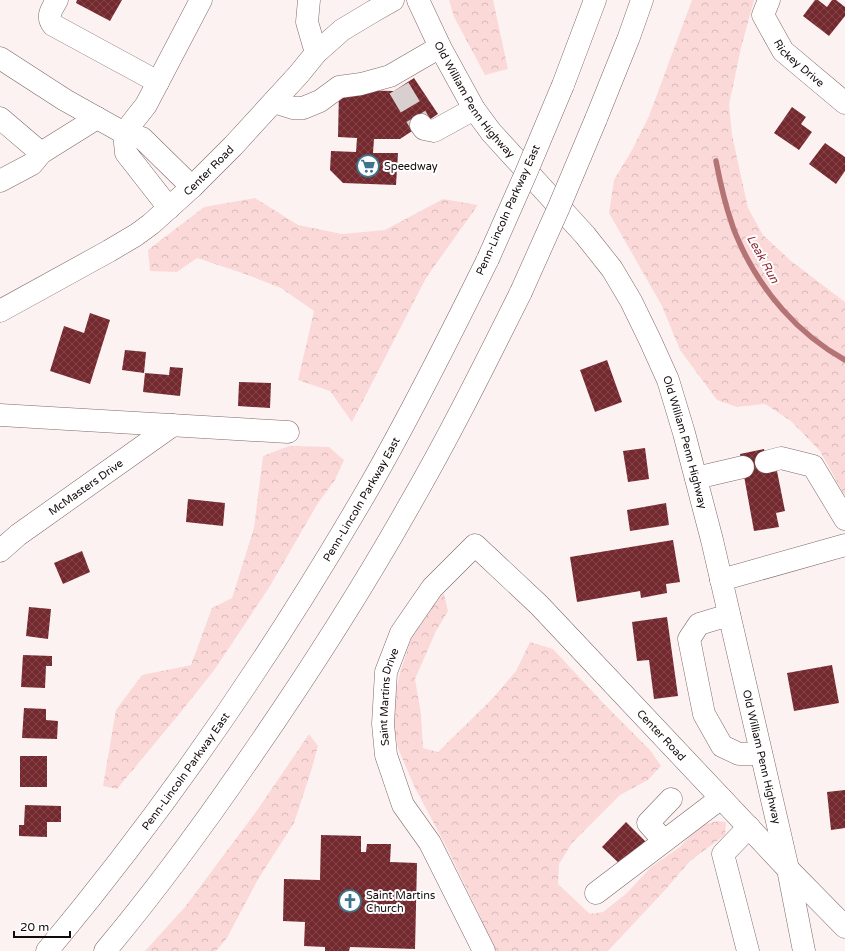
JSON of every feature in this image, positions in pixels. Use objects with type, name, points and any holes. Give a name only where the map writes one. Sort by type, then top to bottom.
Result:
[{"type":"main road","points":[[57,0],[49,14],[50,21],[53,25],[158,82]]},
{"type":"main road","points":[[169,208],[126,153],[124,133],[146,105],[201,0]]},
{"type":"main road","points":[[309,0],[307,22],[316,53]]},
{"type":"main road","name":"Center Road","points":[[0,311],[109,251],[151,224],[192,187],[233,146],[299,74],[316,53],[342,30],[394,0]]},
{"type":"main road","name":"Old William Penn Highway","points":[[418,0],[440,47],[474,109],[491,132],[585,235],[612,269],[631,301],[668,380],[696,478],[721,580],[788,869],[804,951]]},
{"type":"main road","name":"Penn-Lincoln Parkway East","points":[[47,951],[146,827],[236,700],[328,556],[372,481],[413,407],[488,258],[563,85],[595,0]]},
{"type":"main road","points":[[105,951],[172,866],[224,795],[272,725],[321,652],[366,580],[414,496],[456,421],[521,292],[596,119],[629,37],[642,0]]},
{"type":"main road","name":"Rickey Drive","points":[[766,7],[783,51],[845,103]]},
{"type":"main road","points":[[274,102],[293,108],[303,108],[320,101],[339,87],[395,82],[440,47]]},
{"type":"main road","points":[[0,58],[65,100],[124,133],[142,138],[192,187]]},
{"type":"main road","points":[[421,125],[424,129],[434,131],[474,109]]},
{"type":"main road","points":[[0,118],[41,153]]},
{"type":"main road","points":[[0,181],[32,164],[41,153],[97,118]]},
{"type":"main road","points":[[0,415],[288,432]]},
{"type":"main road","name":"McMasters Drive","points":[[0,551],[18,535],[173,425]]},
{"type":"main road","points":[[766,462],[781,458],[813,466],[845,519]]},
{"type":"main road","points":[[696,478],[743,467]]},
{"type":"main road","name":"Center Road","points":[[475,544],[539,605],[788,869],[845,927]]},
{"type":"main road","name":"Saint Martins Drive","points":[[475,544],[432,588],[401,633],[386,672],[382,724],[386,755],[403,805],[430,843],[484,951]]},
{"type":"main road","points":[[721,580],[845,544]]},
{"type":"main road","points":[[729,615],[699,624],[689,640],[704,714],[722,746],[739,754],[761,754]]},
{"type":"main road","points":[[596,893],[721,798]]},
{"type":"main road","points":[[664,841],[648,823],[671,799]]},
{"type":"main road","points":[[748,951],[724,854],[749,827]]},
{"type":"green space","points":[[449,0],[493,0],[508,69],[485,75],[454,17]]},
{"type":"green space","points":[[692,0],[754,0],[741,48],[729,105],[732,135],[748,208],[763,235],[791,261],[845,302],[845,496],[820,451],[791,421],[765,404],[737,407],[717,400],[680,350],[662,306],[609,213],[614,180],[632,150],[649,116]]},
{"type":"green space","points":[[255,198],[298,225],[342,234],[385,230],[443,199],[478,205],[426,278],[352,422],[330,391],[298,380],[314,311],[281,288],[197,258],[177,272],[150,271],[148,250],[204,207]]},
{"type":"green space","points":[[289,446],[329,447],[344,460],[335,480],[318,503],[270,586],[215,669],[117,789],[103,786],[116,710],[142,675],[191,665],[212,608],[232,598],[254,528],[263,456]]},
{"type":"green space","points":[[444,594],[448,611],[436,631],[415,679],[421,714],[423,748],[438,752],[493,698],[516,671],[530,642],[553,649],[605,705],[650,750],[661,766],[648,780],[620,795],[572,843],[559,864],[558,884],[590,914],[603,912],[627,893],[651,867],[680,847],[699,826],[717,821],[726,822],[725,835],[690,861],[608,951],[487,951],[481,918],[447,848],[414,786],[398,748],[391,714],[400,672],[414,631],[431,601]]},
{"type":"green space","points":[[309,734],[318,746],[294,823],[257,881],[227,938],[216,951],[145,951],[185,907],[258,809]]},
{"type":"building","points":[[77,0],[122,0],[110,21],[76,3]]},
{"type":"building","points":[[815,0],[818,0],[827,7],[832,0],[836,0],[845,7],[845,16],[829,36],[803,16]]},
{"type":"building","points":[[414,78],[438,114],[400,139],[374,139],[373,153],[398,153],[396,185],[343,183],[330,170],[331,151],[356,152],[357,138],[338,137],[339,90],[394,91]]},
{"type":"building","points":[[792,107],[806,117],[801,124],[812,132],[799,150],[774,133]]},
{"type":"building","points":[[825,143],[845,157],[845,171],[836,184],[809,164]]},
{"type":"building","points":[[90,313],[110,320],[90,384],[50,371],[64,326],[84,333]]},
{"type":"building","points":[[125,350],[146,352],[144,373],[122,370]]},
{"type":"building","points":[[607,360],[622,402],[595,412],[580,370]]},
{"type":"building","points":[[170,367],[183,368],[180,396],[143,392],[145,373],[169,375]]},
{"type":"building","points":[[239,382],[271,383],[270,408],[238,406]]},
{"type":"building","points":[[645,448],[649,479],[628,482],[623,451]]},
{"type":"building","points":[[764,449],[768,472],[777,471],[785,511],[776,513],[779,527],[754,531],[740,454]]},
{"type":"building","points":[[188,499],[225,503],[223,526],[186,522]]},
{"type":"building","points":[[666,503],[669,525],[630,531],[627,510]]},
{"type":"building","points":[[673,540],[680,582],[666,584],[667,593],[641,598],[640,591],[577,602],[570,557]]},
{"type":"building","points":[[82,551],[90,572],[63,584],[54,563]]},
{"type":"building","points":[[29,607],[51,609],[48,639],[26,636]]},
{"type":"building","points":[[667,617],[678,696],[654,699],[649,660],[637,661],[632,622]]},
{"type":"building","points":[[23,655],[52,656],[52,666],[46,666],[45,688],[21,687]]},
{"type":"building","points":[[832,665],[839,703],[794,711],[787,673]]},
{"type":"building","points":[[24,708],[46,709],[46,720],[58,721],[57,739],[22,738]]},
{"type":"building","points":[[20,756],[47,756],[47,787],[20,787]]},
{"type":"building","points":[[845,790],[845,828],[831,830],[827,792]]},
{"type":"building","points":[[25,805],[61,806],[61,822],[47,822],[47,837],[19,836],[19,825],[24,825]]},
{"type":"building","points":[[626,822],[647,843],[623,867],[602,847]]},
{"type":"building","name":"Saint Martins Church","points":[[321,835],[361,836],[361,852],[366,852],[367,844],[391,844],[390,862],[417,863],[415,949],[350,947],[349,951],[325,951],[325,947],[304,946],[305,922],[283,921],[284,879],[320,880]]},
{"type":"waterway","name":"Leak Run","points":[[716,161],[725,201],[734,229],[740,244],[759,279],[770,295],[797,325],[828,350],[845,360]]},
{"type":"tunnel","points":[[399,88],[421,125]]},
{"type":"place","name":"Speedway","points":[[368,166]]},
{"type":"place","name":"Saint Martins Church","points":[[350,901]]}]
